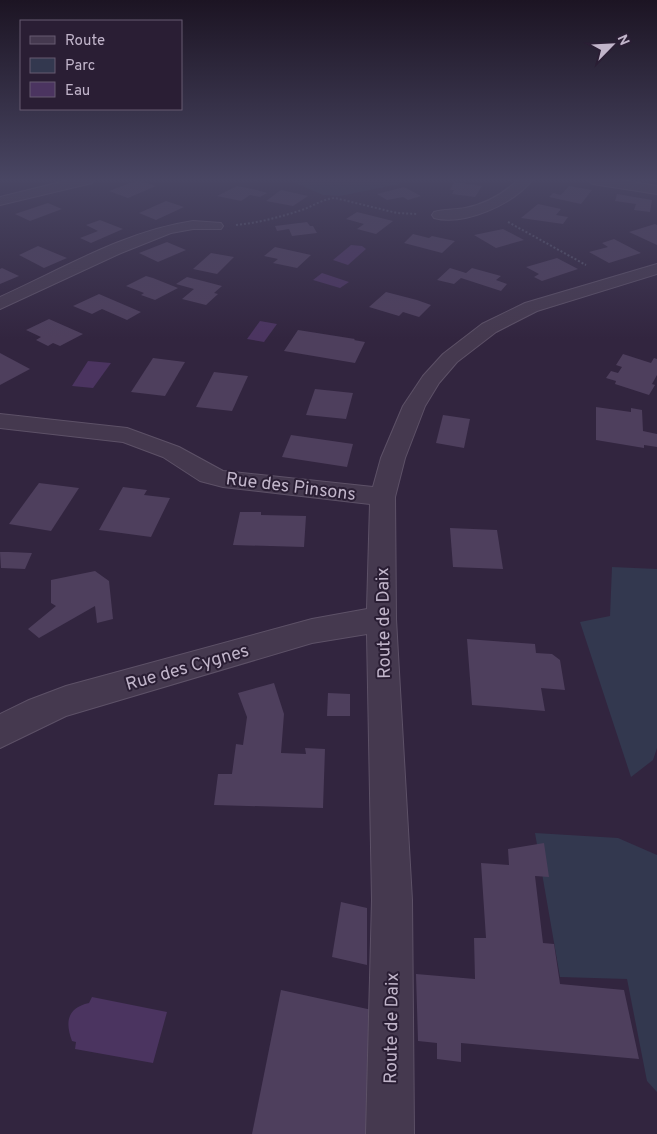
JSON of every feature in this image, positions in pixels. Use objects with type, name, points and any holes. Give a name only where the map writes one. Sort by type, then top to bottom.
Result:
[{"type":"street","points":[[0,304],[115,250],[158,233]]},
{"type":"street","name":"Route de Daix","points":[[390,1134],[392,900],[381,619],[383,497],[393,458],[414,406],[430,380],[450,358],[489,328],[517,313],[657,269]]},
{"type":"street","name":"Rue des Pinsons","points":[[0,421],[127,435],[171,452],[209,475],[222,479],[383,497]]},
{"type":"street","name":"Rue des Cygnes","points":[[0,732],[33,713],[66,701],[312,631],[381,619]]},
{"type":"path","points":[[527,233],[615,281]]},
{"type":"green space","points":[[612,567],[657,569],[657,748],[653,760],[631,777],[580,622],[610,616]]},
{"type":"green space","points":[[535,833],[618,838],[657,855],[657,1092],[647,1081],[627,979],[560,977]]},
{"type":"water","points":[[351,245],[362,246],[366,249],[348,265],[333,260]]},
{"type":"water","points":[[322,273],[349,282],[340,288],[313,280]]},
{"type":"water","points":[[260,321],[277,324],[264,342],[247,339]]},
{"type":"water","points":[[88,361],[111,363],[93,388],[72,386]]},
{"type":"water","points":[[92,997],[167,1012],[153,1063],[75,1049],[76,1042],[72,1041],[69,1028],[70,1017],[76,1008],[89,1003]]},
{"type":"building","points":[[93,233],[114,233],[91,243],[80,238]]},
{"type":"building","points":[[291,233],[317,233],[292,236]]},
{"type":"building","points":[[484,233],[510,233],[524,240],[496,248],[474,235]]},
{"type":"building","points":[[631,233],[657,233],[657,245]]},
{"type":"building","points":[[413,234],[455,241],[442,253],[404,243]]},
{"type":"building","points":[[614,239],[641,253],[609,263],[589,252],[608,247],[602,243]]},
{"type":"building","points":[[167,242],[186,250],[158,262],[139,253]]},
{"type":"building","points":[[38,246],[67,258],[44,268],[19,255]]},
{"type":"building","points":[[275,247],[311,255],[297,268],[273,263],[278,259],[264,256]]},
{"type":"building","points":[[211,253],[234,257],[217,274],[193,269]]},
{"type":"building","points":[[557,258],[578,269],[542,281],[534,277],[539,274],[526,267]]},
{"type":"building","points":[[2,268],[19,276],[0,284],[0,269]]},
{"type":"building","points":[[450,268],[466,273],[472,268],[501,276],[496,280],[507,284],[501,291],[461,278],[454,284],[437,280]]},
{"type":"building","points":[[146,276],[178,288],[155,300],[141,295],[144,293],[126,286]]},
{"type":"building","points":[[187,277],[222,286],[214,293],[218,294],[206,305],[182,299],[194,289],[176,284]]},
{"type":"building","points":[[386,292],[431,305],[419,317],[403,312],[399,316],[369,307]]},
{"type":"building","points":[[99,294],[141,312],[127,320],[102,309],[92,314],[73,306]]},
{"type":"building","points":[[49,319],[83,334],[60,346],[53,343],[48,346],[36,340],[41,337],[26,330]]},
{"type":"building","points":[[298,330],[365,342],[355,363],[284,351]]},
{"type":"building","points":[[0,353],[30,369],[0,385]]},
{"type":"building","points":[[623,354],[651,363],[654,358],[657,359],[657,375],[652,384],[655,385],[649,395],[615,384],[616,381],[606,378],[611,371],[618,373],[622,367],[616,365]]},
{"type":"building","points":[[153,358],[185,362],[165,396],[131,392]]},
{"type":"building","points":[[214,372],[248,376],[232,411],[196,407]]},
{"type":"building","points":[[315,389],[353,393],[346,419],[306,415]]},
{"type":"building","points":[[596,407],[631,412],[631,408],[642,410],[643,431],[657,434],[657,447],[644,445],[644,448],[596,440]]},
{"type":"building","points":[[443,415],[470,419],[464,448],[436,443]]},
{"type":"building","points":[[291,435],[353,444],[347,467],[282,457]]},
{"type":"building","points":[[39,483],[79,488],[51,531],[9,524]]},
{"type":"building","points":[[123,487],[147,490],[144,495],[170,498],[151,537],[99,530]]},
{"type":"building","points":[[240,512],[261,512],[261,515],[306,516],[304,547],[233,545]]},
{"type":"building","points":[[450,528],[497,530],[503,569],[453,567]]},
{"type":"building","points":[[0,552],[32,553],[25,569],[1,568]]},
{"type":"building","points":[[95,571],[109,581],[113,619],[97,623],[95,606],[39,638],[28,629],[56,606],[51,603],[51,580]]},
{"type":"building","points":[[467,639],[535,644],[536,653],[552,654],[560,660],[565,690],[541,688],[545,711],[472,705]]},
{"type":"building","points":[[274,683],[284,714],[281,753],[306,754],[305,748],[325,749],[323,808],[214,805],[218,774],[232,774],[236,744],[243,745],[247,717],[238,693]]},
{"type":"building","points":[[328,693],[350,694],[350,716],[327,716]]},
{"type":"building","points":[[544,843],[549,877],[535,876],[543,943],[554,944],[560,984],[624,990],[639,1059],[461,1043],[461,1062],[437,1059],[437,1043],[418,1041],[416,974],[475,979],[474,938],[486,938],[481,863],[509,865],[508,849]]},
{"type":"building","points":[[341,902],[367,908],[367,965],[332,957]]},
{"type":"building","points":[[281,990],[372,1010],[374,1134],[252,1134]]}]
